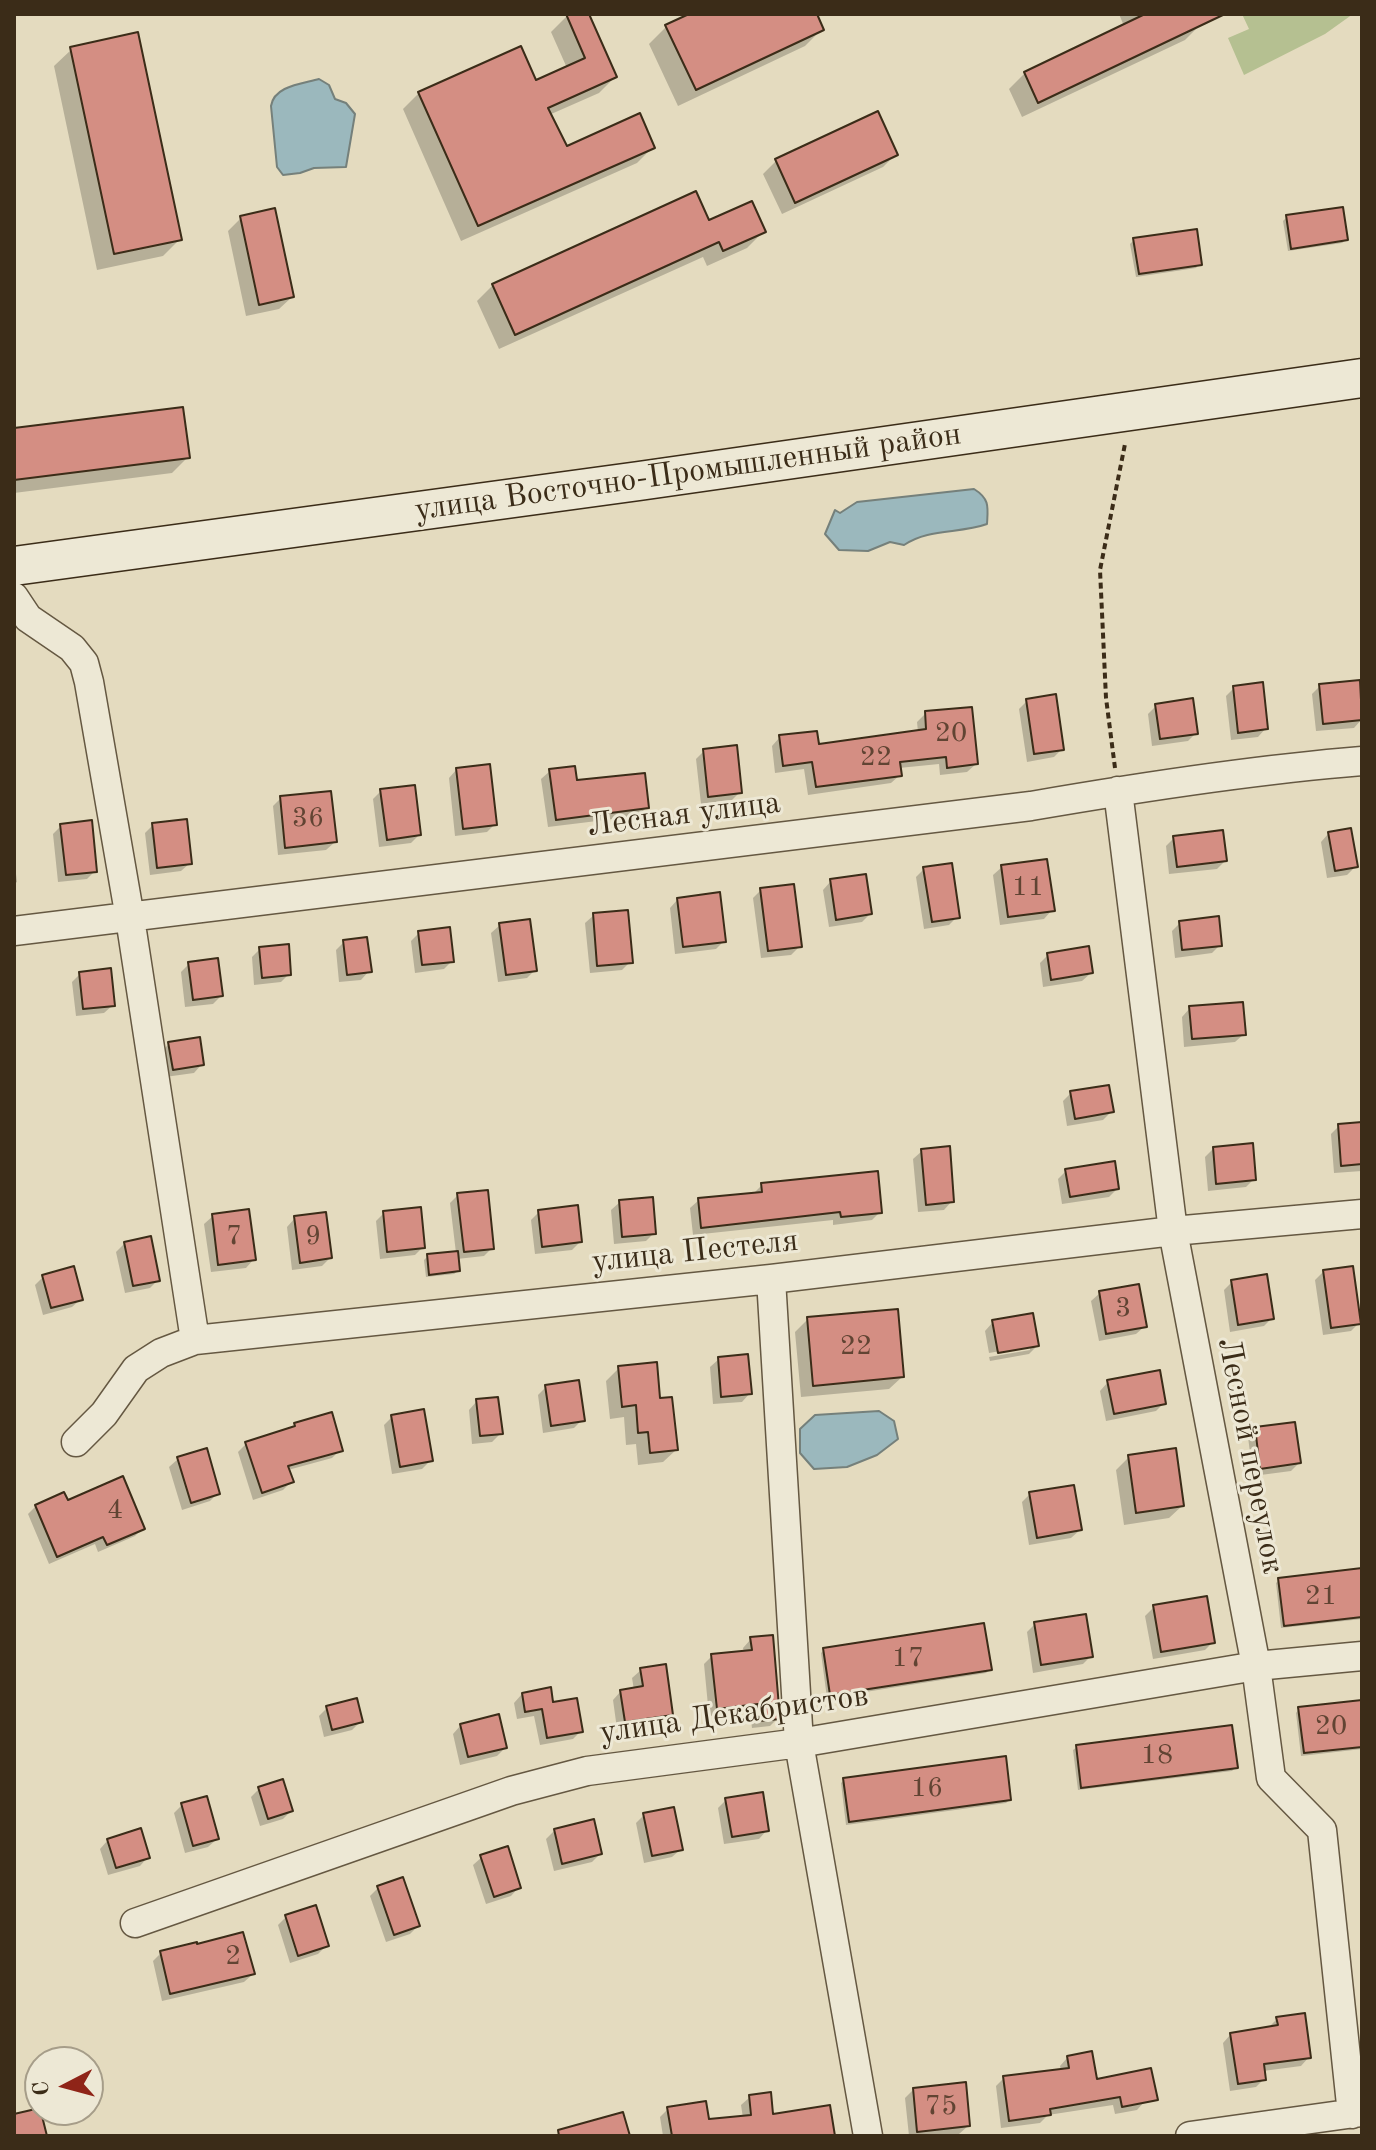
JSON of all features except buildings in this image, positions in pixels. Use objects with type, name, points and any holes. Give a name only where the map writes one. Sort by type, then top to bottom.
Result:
[{"type":"street","name":"улица Восточно-Промышленный район","points":[[14,566],[1362,378]]},
{"type":"street","points":[[14,597],[28,618],[72,648],[84,663],[89,682],[130,918],[195,1340]]},
{"type":"street","name":"Лесная улица","points":[[14,931],[1016,808],[1118,791],[1362,761]]},
{"type":"street","name":"Лесной переулок","points":[[1118,791],[1173,1231],[1256,1666],[1271,1778],[1322,1830],[1357,2113]]},
{"type":"street","name":"улица Пестеля","points":[[76,1442],[104,1414],[136,1369],[161,1353],[195,1340],[771,1279],[1173,1231],[1362,1214]]},
{"type":"street","points":[[771,1279],[799,1743],[868,2136]]},
{"type":"street","name":"улица Декабристов","points":[[135,1923],[526,1787],[587,1771],[799,1743],[1256,1666],[1362,1656]]},
{"type":"street","points":[[1190,2136],[1357,2113]]},
{"type":"path","points":[[1118,791],[1106,698],[1100,570],[1132,410]]},
{"type":"green space","points":[[1242,14],[1353,14],[1325,34],[1244,75],[1228,38],[1249,29]]},
{"type":"water","points":[[319,79],[329,85],[335,99],[346,103],[355,114],[346,167],[314,168],[283,175],[277,167],[271,106],[273,99],[289,87]]},
{"type":"water","points":[[974,489],[987,504],[987,524],[924,536],[904,545],[890,542],[868,551],[839,550],[825,534],[835,510],[840,513],[857,502]]},
{"type":"water","points":[[879,1411],[894,1421],[898,1439],[877,1455],[847,1467],[814,1469],[800,1453],[800,1429],[815,1415]]}]
